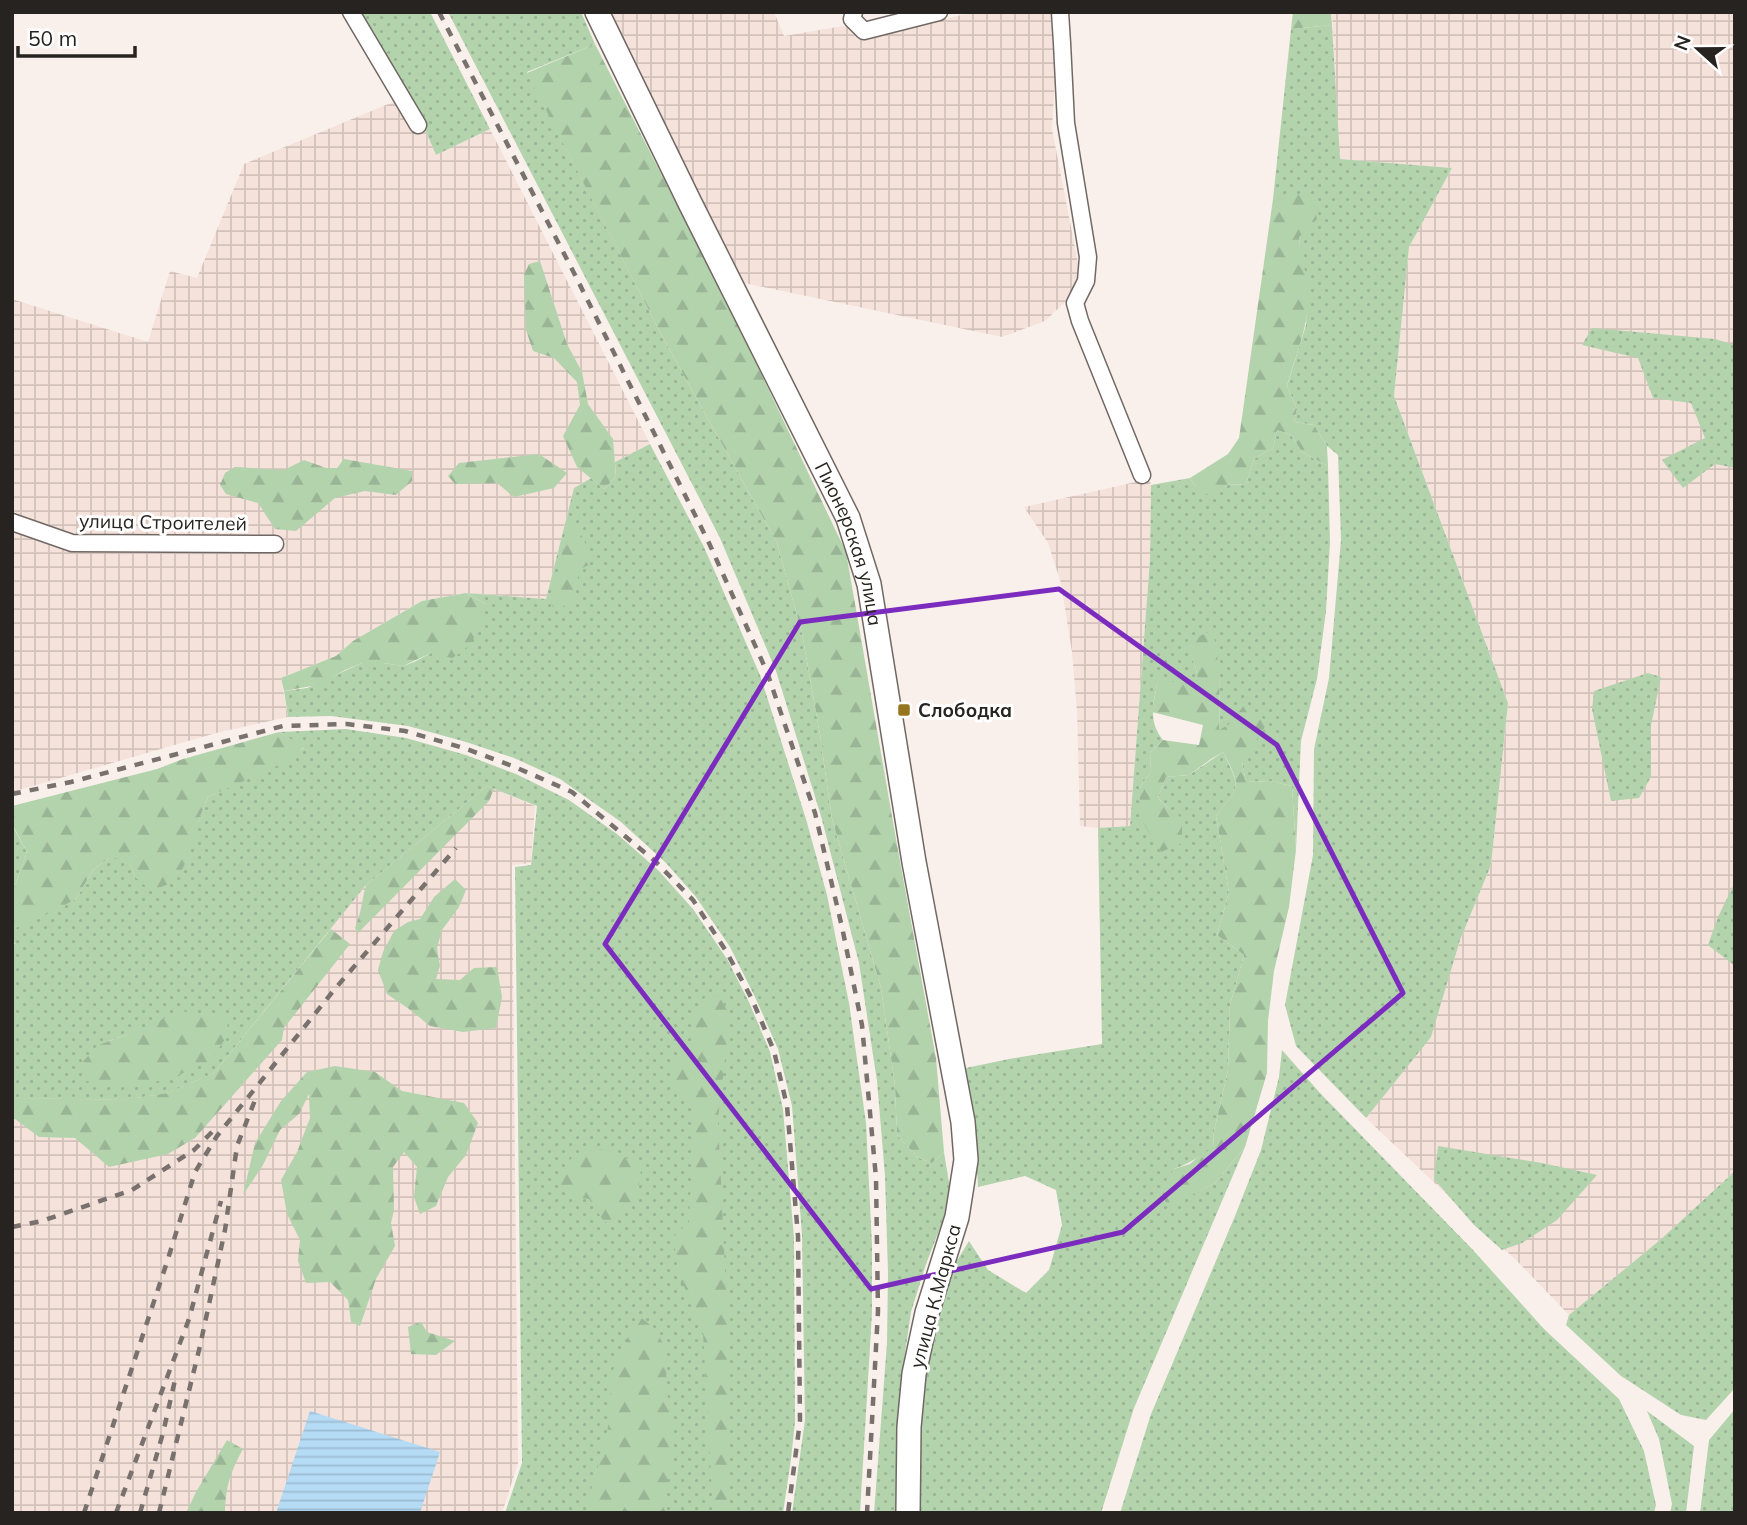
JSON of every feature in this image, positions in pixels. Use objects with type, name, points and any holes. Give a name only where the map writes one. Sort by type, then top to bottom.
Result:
[{"type":"main road","name":"Пионерская улица","points":[[597,12],[848,518],[869,584],[914,862],[963,1122]]},
{"type":"main road","name":"улица К.Маркса","points":[[908,1513],[909,1427],[914,1374],[929,1303],[957,1217],[966,1160],[963,1122]]},
{"type":"street","points":[[351,12],[418,125]]},
{"type":"street","points":[[853,16],[864,31],[939,12]]},
{"type":"street","points":[[1060,12],[1066,123],[1087,257],[1086,281],[1075,303],[1142,475]]},
{"type":"street","name":"улица Строителей","points":[[12,522],[72,542],[275,544]]},
{"type":"highlighted area","points":[[1059,589],[1277,745],[1403,993],[1123,1232],[871,1289],[605,944],[800,622]]},
{"type":"shaded area","points":[[608,12],[774,12],[784,36],[849,25],[867,40],[961,15],[1050,12],[1057,44],[1052,129],[1081,279],[1066,301],[1045,321],[1002,337],[744,283]]},
{"type":"shaded area","points":[[1332,12],[1735,12],[1735,1171],[1660,1240],[1569,1315],[1519,1263],[1366,1118],[1430,1037],[1460,940],[1491,865],[1508,703],[1394,396],[1409,247],[1452,168],[1339,159]]},
{"type":"shaded area","points":[[410,95],[436,155],[490,129],[650,444],[574,488],[546,599],[466,593],[422,601],[353,641],[336,656],[281,678],[288,717],[216,733],[12,792],[12,299],[148,342],[170,271],[197,278],[244,164]]},
{"type":"shaded area","points":[[1149,479],[1150,559],[1130,826],[1080,826],[1077,711],[1072,652],[1061,583],[1048,543],[1024,507]]},
{"type":"shaded area","points":[[487,786],[535,806],[531,863],[512,865],[518,1463],[502,1513],[12,1513],[12,1098],[123,1100],[214,1073],[366,885]]},
{"type":"green space","points":[[361,12],[430,12],[490,129],[436,155],[410,95]]},
{"type":"green space","points":[[448,12],[581,12],[595,44],[527,72],[662,336],[777,543],[802,633],[832,819],[881,988],[895,1086],[897,1135],[917,1157],[932,1163],[944,1152],[950,1189],[944,1218],[911,1312],[903,1367],[896,1513],[874,1513],[887,1343],[888,1273],[885,1176],[877,1081],[859,963],[821,816],[776,671],[720,538]]},
{"type":"green space","points":[[1293,12],[1331,12],[1332,25],[1291,29]]},
{"type":"green space","points":[[1332,25],[1340,159],[1452,168],[1409,247],[1394,396],[1508,703],[1491,865],[1460,940],[1431,1037],[1366,1118],[1296,1046],[1285,1005],[1313,855],[1314,749],[1329,678],[1341,540],[1338,455],[1327,446],[1314,425],[1294,422],[1297,409],[1287,386],[1306,325],[1308,287],[1299,237],[1273,199],[1291,29]]},
{"type":"green space","points":[[595,44],[737,323],[846,552],[936,1058],[944,1152],[932,1163],[917,1157],[897,1135],[895,1086],[881,988],[832,819],[802,633],[777,543],[662,336],[527,73]]},
{"type":"green space","points":[[1292,193],[1311,196],[1317,219],[1299,237],[1309,298],[1302,336],[1287,386],[1297,409],[1294,422],[1314,425],[1327,446],[1328,466],[1302,452],[1291,435],[1277,430],[1273,448],[1254,459],[1246,484],[1226,485],[1213,498],[1196,487],[1190,478],[1228,454],[1239,438],[1273,199]]},
{"type":"green space","points":[[540,261],[567,344],[582,372],[588,404],[613,439],[616,477],[604,489],[577,467],[563,436],[580,405],[577,382],[554,358],[533,351],[526,330],[524,275],[529,264]]},
{"type":"green space","points":[[1592,328],[1715,339],[1735,345],[1735,468],[1715,464],[1683,488],[1662,460],[1705,438],[1691,403],[1653,398],[1638,358],[1582,345]]},
{"type":"green space","points":[[1277,430],[1291,435],[1302,452],[1328,466],[1330,542],[1326,611],[1317,679],[1301,741],[1296,850],[1292,786],[1270,781],[1246,782],[1230,724],[1219,731],[1220,674],[1187,642],[1200,687],[1158,680],[1153,718],[1163,740],[1150,753],[1151,772],[1139,788],[1182,818],[1158,798],[1166,777],[1189,775],[1223,752],[1236,786],[1216,816],[1229,892],[1217,935],[1244,955],[1230,1005],[1228,1070],[1214,1131],[1213,1149],[1174,1169],[1168,1206],[1215,1183],[1245,1147],[1134,1408],[1101,1513],[918,1513],[919,1427],[927,1365],[952,1269],[969,1241],[988,1270],[1026,1293],[1049,1270],[1062,1225],[1056,1190],[1025,1176],[978,1187],[974,1119],[961,1069],[1102,1044],[1098,828],[1130,826],[1150,559],[1151,485],[1190,478],[1196,487],[1246,484],[1254,459],[1273,448]]},
{"type":"green space","points":[[650,444],[704,547],[760,675],[827,895],[849,1003],[866,1123],[872,1245],[872,1313],[860,1513],[792,1513],[805,1420],[802,1235],[792,1106],[778,1049],[755,997],[730,947],[696,897],[666,863],[621,822],[560,779],[514,758],[408,726],[331,716],[288,717],[284,691],[307,688],[362,663],[403,666],[431,653],[486,604],[466,593],[546,599],[574,488],[591,478],[604,489],[616,477],[615,462]]},
{"type":"green space","points":[[539,454],[567,473],[554,488],[514,497],[497,483],[455,484],[448,476],[459,463]]},
{"type":"green space","points":[[344,459],[412,471],[412,481],[396,495],[365,491],[335,498],[296,531],[275,529],[258,503],[226,494],[220,485],[225,473],[235,467],[284,470],[304,460],[326,468],[337,468]]},
{"type":"green space","points":[[577,526],[591,555],[589,565],[580,569],[573,600],[555,612],[551,602],[566,527]]},
{"type":"green space","points":[[466,593],[486,604],[471,642],[452,658],[431,653],[403,666],[362,663],[317,685],[284,691],[281,678],[336,656],[353,641],[422,601]]},
{"type":"green space","points":[[1213,630],[1220,674],[1219,730],[1230,724],[1244,705],[1268,722],[1242,762],[1246,782],[1270,781],[1292,786],[1296,850],[1289,907],[1274,971],[1268,1021],[1267,1073],[1245,1147],[1215,1183],[1168,1207],[1160,1189],[1174,1169],[1190,1164],[1213,1148],[1214,1131],[1228,1070],[1230,1005],[1244,955],[1217,935],[1229,892],[1216,816],[1236,786],[1233,772],[1223,752],[1189,775],[1166,777],[1158,798],[1182,818],[1182,843],[1161,852],[1142,821],[1139,788],[1151,772],[1150,753],[1163,740],[1199,745],[1203,725],[1152,712],[1158,679],[1199,686],[1186,642]]},
{"type":"green space","points":[[1648,673],[1661,677],[1651,725],[1651,777],[1639,798],[1611,801],[1592,709],[1594,691]]},
{"type":"green space","points":[[346,729],[406,738],[466,755],[516,774],[569,800],[617,834],[658,870],[693,909],[727,959],[770,1052],[783,1109],[794,1238],[795,1422],[783,1513],[505,1513],[522,1463],[515,867],[531,865],[537,806],[487,786],[366,885],[214,1073],[168,1093],[123,1100],[12,1098],[12,948],[15,943],[12,943],[12,928],[76,899],[93,870],[109,858],[129,858],[135,877],[198,822],[208,797],[304,748],[279,732]],"holes":[[[129,1034],[170,1079],[98,1045]]]},
{"type":"green space","points":[[279,732],[304,747],[288,761],[208,797],[190,854],[176,881],[151,891],[135,877],[129,859],[109,858],[93,870],[76,899],[28,924],[12,929],[12,885],[16,883],[27,852],[12,824],[12,806],[157,769]]},
{"type":"green space","points":[[487,786],[494,789],[489,801],[358,933],[355,928],[366,885]]},
{"type":"green space","points":[[12,825],[27,852],[16,883],[12,885]]},
{"type":"green space","points":[[455,879],[466,890],[459,907],[442,930],[437,948],[440,966],[436,979],[460,980],[474,968],[497,967],[502,997],[496,1028],[463,1032],[430,1026],[387,994],[378,970],[383,952],[394,931],[408,922],[420,919],[434,897]]},
{"type":"green space","points":[[1735,882],[1735,966],[1708,945]]},
{"type":"green space","points":[[331,929],[350,944],[284,1028],[282,1040],[195,1138],[168,1154],[109,1167],[75,1138],[39,1137],[15,1119],[12,1120],[12,1098],[123,1100],[168,1093],[214,1073]]},
{"type":"green space","points":[[720,996],[730,1016],[718,1119],[728,1333],[728,1513],[713,1513],[703,1333],[684,1286],[681,1286],[673,1237],[689,1222],[694,1104],[678,1099],[669,1063],[693,1053],[692,1024],[704,998]]},
{"type":"green space","points":[[180,1011],[227,1017],[228,1035],[210,1061],[170,1079],[118,1088],[86,1081],[80,1065],[98,1045]]},
{"type":"green space","points":[[1282,1050],[1320,1093],[1473,1250],[1544,1329],[1619,1399],[1644,1451],[1656,1505],[1654,1513],[1120,1513],[1151,1414],[1261,1150],[1279,1077]]},
{"type":"green space","points":[[335,1066],[375,1072],[402,1091],[464,1103],[478,1123],[466,1155],[448,1177],[436,1206],[420,1214],[414,1197],[417,1167],[404,1152],[393,1167],[394,1210],[391,1223],[395,1246],[376,1279],[360,1326],[351,1322],[348,1300],[330,1282],[306,1283],[298,1261],[300,1240],[287,1214],[281,1180],[297,1152],[310,1118],[309,1094],[299,1114],[280,1130],[263,1165],[243,1195],[255,1143],[281,1101],[307,1072]]},
{"type":"green space","points":[[1438,1146],[1597,1175],[1557,1220],[1522,1243],[1502,1250],[1474,1225],[1434,1179]]},
{"type":"green space","points":[[597,1149],[618,1152],[641,1169],[638,1193],[625,1212],[605,1223],[589,1199],[571,1196],[554,1179],[575,1154]]},
{"type":"green space","points":[[1735,1171],[1735,1388],[1706,1420],[1681,1415],[1621,1376],[1566,1325],[1569,1315],[1660,1240]]},
{"type":"green space","points":[[638,1315],[654,1328],[667,1350],[666,1385],[673,1449],[664,1503],[665,1513],[592,1513],[588,1500],[610,1419],[611,1374]]},
{"type":"green space","points":[[421,1322],[427,1332],[455,1341],[436,1355],[411,1354],[408,1327]]},
{"type":"green space","points":[[1735,1409],[1735,1513],[1700,1513],[1709,1440]]},
{"type":"green space","points":[[1647,1411],[1694,1446],[1686,1513],[1670,1513],[1672,1504],[1659,1439]]},
{"type":"green space","points":[[227,1440],[243,1449],[230,1480],[225,1513],[186,1513],[196,1492]]},
{"type":"water","points":[[310,1411],[440,1452],[420,1513],[276,1513]]},
{"type":"railway","points":[[439,12],[709,543],[767,672],[815,813],[862,1025],[876,1178],[878,1311],[867,1513]]},
{"type":"railway","points":[[12,794],[71,782],[283,726],[347,724],[405,731],[464,748],[572,792],[656,862],[693,900],[726,951],[752,999],[774,1051],[787,1106],[798,1236],[800,1421],[788,1513]]},
{"type":"railway","points":[[84,1513],[195,1172],[217,1136],[334,990],[456,848]]},
{"type":"railway","points":[[159,1513],[225,1230],[237,1146],[257,1095]]},
{"type":"railway","points":[[12,1227],[42,1221],[132,1190],[194,1150],[212,1132]]},
{"type":"railway","points":[[116,1513],[189,1319],[221,1201]]},
{"type":"railway","points":[[140,1513],[175,1380]]},
{"type":"place","name":"Слободка","points":[[904,710]]}]
